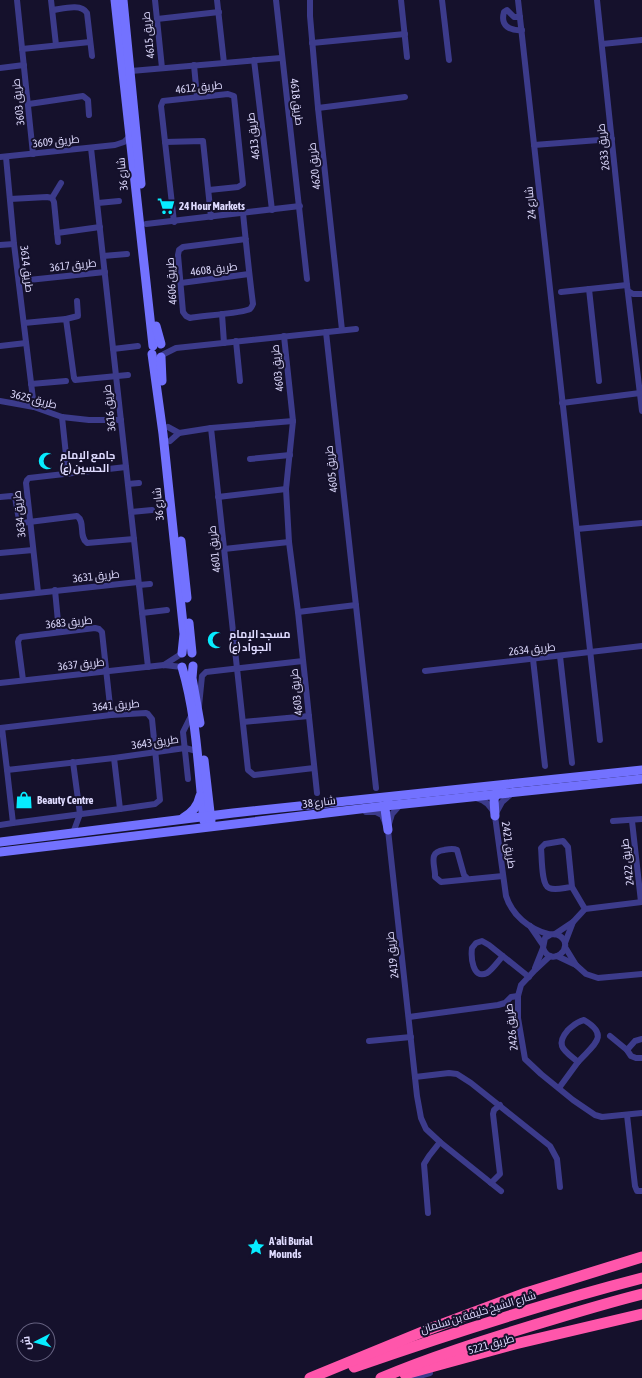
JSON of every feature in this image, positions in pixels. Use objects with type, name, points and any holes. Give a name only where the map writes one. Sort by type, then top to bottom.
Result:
[{"type":"highway","points":[[310,1378],[427,1330],[526,1293],[642,1257]]},
{"type":"highway","name":"شارع الشيخ خليفة بن سلمان","points":[[325,1378],[414,1346],[496,1320],[642,1278]]},
{"type":"highway","points":[[381,1378],[460,1348],[616,1300],[642,1294]]},
{"type":"highway","points":[[385,1378],[423,1370],[496,1348],[642,1314]]},
{"type":"street","name":"طريق 3603","points":[[17,0],[33,154]]},
{"type":"street","points":[[51,0],[56,46]]},
{"type":"street","name":"شارع 36","points":[[115,0],[155,348],[185,653]]},
{"type":"street","name":"شارع 36","points":[[123,0],[157,328],[155,348]]},
{"type":"street","name":"طريق 4615","points":[[155,0],[162,68]]},
{"type":"street","points":[[217,0],[224,62]]},
{"type":"street","name":"طريق 4618","points":[[276,0],[281,58],[300,206],[307,279]]},
{"type":"street","name":"طريق 4620","points":[[310,0],[318,108],[342,330]]},
{"type":"street","points":[[400,0],[407,57]]},
{"type":"street","points":[[442,0],[449,60]]},
{"type":"street","name":"شارع 24","points":[[518,0],[577,529],[589,653],[600,740]]},
{"type":"street","name":"طريق 2633","points":[[597,0],[627,288],[642,412]]},
{"type":"street","points":[[52,10],[83,8],[86,13],[92,56]]},
{"type":"street","points":[[520,17],[514,17],[507,10],[504,12],[502,18],[506,27],[513,30],[522,30]]},
{"type":"street","points":[[157,19],[219,12]]},
{"type":"street","points":[[312,43],[404,34]]},
{"type":"street","points":[[602,44],[642,40]]},
{"type":"street","points":[[22,49],[90,42]]},
{"type":"street","points":[[131,71],[281,58]]},
{"type":"street","name":"طريق 4613","points":[[254,60],[272,210]]},
{"type":"street","points":[[0,68],[24,65]]},
{"type":"street","points":[[194,65],[197,97]]},
{"type":"street","name":"طريق 4612","points":[[174,222],[161,106],[162,102],[165,100],[230,94],[235,98],[244,184],[238,188],[209,190]]},
{"type":"street","points":[[29,104],[83,96],[88,100],[89,115]]},
{"type":"street","points":[[318,108],[405,97]]},
{"type":"street","name":"طريق 3609","points":[[3,157],[115,145],[124,142],[130,136]]},
{"type":"street","points":[[534,145],[612,139]]},
{"type":"street","points":[[165,142],[203,141],[211,217]]},
{"type":"street","name":"طريق 3609","points":[[115,145],[124,146],[132,151]]},
{"type":"street","name":"طريق 3616","points":[[91,148],[148,667]]},
{"type":"street","name":"طريق 3614","points":[[3,157],[10,200],[34,407]]},
{"type":"street","points":[[52,198],[61,182]]},
{"type":"street","points":[[10,200],[47,197],[52,198]]},
{"type":"street","points":[[52,198],[54,202],[58,242]]},
{"type":"street","points":[[98,203],[118,200]]},
{"type":"street","points":[[146,224],[174,222],[300,206]]},
{"type":"street","name":"طريق 4606","points":[[243,213],[246,239],[249,274],[253,304],[252,308],[248,310],[190,318],[186,316],[183,312],[178,255],[179,250],[183,247],[246,239]]},
{"type":"street","points":[[57,233],[100,227]]},
{"type":"street","points":[[0,245],[14,244]]},
{"type":"street","points":[[103,256],[127,254]]},
{"type":"street","name":"طريق 3617","points":[[19,281],[105,272]]},
{"type":"street","name":"طريق 4608","points":[[181,283],[249,274]]},
{"type":"street","points":[[561,292],[627,288],[633,294],[642,294]]},
{"type":"street","points":[[589,290],[599,381]]},
{"type":"street","points":[[24,323],[66,319],[78,316],[76,301]]},
{"type":"street","points":[[222,314],[224,343]]},
{"type":"street","points":[[66,319],[74,378],[78,381],[128,375]]},
{"type":"street","points":[[176,348],[163,355],[155,357],[155,348],[176,348],[356,329]]},
{"type":"street","name":"طريق 4605","points":[[326,332],[376,788]]},
{"type":"street","name":"طريق 4603","points":[[284,336],[293,421],[286,489],[289,542],[317,793]]},
{"type":"street","points":[[236,341],[240,381]]},
{"type":"street","points":[[0,346],[26,343]]},
{"type":"street","points":[[113,348],[138,346]]},
{"type":"street","name":"شارع 36","points":[[163,355],[161,374],[170,441],[185,653]]},
{"type":"street","points":[[31,384],[66,381]]},
{"type":"street","points":[[562,403],[640,393]]},
{"type":"street","name":"طريق 3625","points":[[0,401],[34,407],[62,417],[89,420],[120,420]]},
{"type":"street","name":"طريق 3625","points":[[62,417],[68,474]]},
{"type":"street","points":[[170,441],[179,433],[211,428],[293,421]]},
{"type":"street","points":[[168,427],[179,433]]},
{"type":"street","name":"طريق 4601","points":[[211,428],[247,768],[251,774],[256,775],[314,768]]},
{"type":"street","points":[[250,459],[290,455]]},
{"type":"street","name":"طريق 3634","points":[[38,592],[26,483],[27,480],[29,478],[126,467]]},
{"type":"street","points":[[128,484],[139,483]]},
{"type":"street","points":[[218,497],[286,489]]},
{"type":"street","points":[[0,497],[15,497],[19,522],[22,523],[77,516],[81,521],[83,538],[87,543],[134,538]]},
{"type":"street","points":[[131,512],[152,510]]},
{"type":"street","points":[[577,529],[642,523]]},
{"type":"street","points":[[224,549],[289,542]]},
{"type":"street","name":"طريق 3634","points":[[0,553],[33,550]]},
{"type":"street","name":"طريق 3631","points":[[0,597],[55,590],[139,583],[150,584]]},
{"type":"street","points":[[55,590],[59,632]]},
{"type":"street","points":[[298,612],[356,605]]},
{"type":"street","points":[[142,613],[167,610]]},
{"type":"street","name":"طريق 3683","points":[[23,680],[19,639],[21,637],[95,628],[99,629],[102,632],[111,715]]},
{"type":"street","name":"طريق 2634","points":[[425,671],[642,646]]},
{"type":"street","points":[[196,711],[179,662],[185,653],[195,660],[192,678],[196,711],[208,827]]},
{"type":"street","name":"طريق 3637","points":[[164,665],[185,653]]},
{"type":"street","points":[[560,656],[572,763]]},
{"type":"street","points":[[533,659],[545,766]]},
{"type":"street","points":[[234,813],[224,811],[216,805],[204,788],[197,751],[196,711],[203,674],[206,672],[303,661]]},
{"type":"street","name":"طريق 3637","points":[[0,683],[164,665],[182,667]]},
{"type":"street","points":[[182,667],[188,668],[193,666]]},
{"type":"street","name":"طريق 3643","points":[[7,770],[114,758],[185,748],[183,730],[196,711]]},
{"type":"street","name":"طريق 3641","points":[[1,728],[146,712],[152,719],[160,798],[159,802],[155,804],[120,809]]},
{"type":"street","points":[[243,722],[309,716]]},
{"type":"street","points":[[1,728],[13,823]]},
{"type":"street","points":[[188,779],[185,748],[197,751]]},
{"type":"street","points":[[0,824],[120,809],[114,758]]},
{"type":"street","points":[[73,832],[80,814],[74,762]]},
{"type":"street","name":"شارع 38","points":[[0,842],[207,816],[543,779],[642,770]]},
{"type":"street","points":[[496,816],[494,799],[495,795],[500,790],[503,788],[529,785],[543,779]]},
{"type":"street","name":"شارع 38","points":[[0,852],[385,806],[642,779]]},
{"type":"street","points":[[177,820],[188,816],[196,808],[204,788]]},
{"type":"street","points":[[388,830],[385,806],[391,800],[422,796],[436,791]]},
{"type":"street","name":"طريق 2421","points":[[496,816],[502,802],[514,792]]},
{"type":"street","name":"طريق 2421","points":[[473,797],[479,798],[490,805],[496,816],[508,904],[520,919],[529,925],[552,934]]},
{"type":"street","name":"طريق 2419","points":[[388,830],[392,814],[400,805]]},
{"type":"street","name":"طريق 2419","points":[[336,812],[380,813],[385,819],[388,830],[415,1077],[421,1118],[426,1129],[440,1142],[501,1191]]},
{"type":"street","points":[[613,821],[642,819]]},
{"type":"street","name":"طريق 2422","points":[[585,909],[642,902],[632,820]]},
{"type":"street","points":[[572,886],[554,889],[549,888],[546,885],[543,876],[541,848],[545,844],[563,841],[568,847],[572,886],[585,909],[573,922],[545,938],[543,946],[544,951],[576,966],[586,974],[598,978],[642,974]]},
{"type":"street","name":"طريق 2421","points":[[468,879],[464,875],[457,850],[438,850],[435,852],[433,856],[434,874],[441,882],[503,876]]},
{"type":"street","points":[[554,956],[563,951],[573,922]]},
{"type":"street","name":"طريق 2421","points":[[529,925],[543,946]]},
{"type":"street","points":[[552,934],[561,937],[576,966]]},
{"type":"street","points":[[503,956],[489,972],[484,974],[479,973],[474,968],[471,958],[472,948],[476,943],[482,941],[489,945],[503,956],[529,977]]},
{"type":"street","name":"طريق 2426","points":[[535,970],[543,946]]},
{"type":"street","name":"طريق 2426","points":[[554,956],[535,970],[522,985],[518,996],[518,1018],[525,1059],[558,1088],[594,1115],[602,1117],[642,1113]]},
{"type":"street","points":[[409,1017],[498,1005],[505,1003],[511,997],[518,996]]},
{"type":"street","points":[[558,1088],[597,1040],[598,1032],[593,1026],[584,1020],[577,1021],[564,1035],[561,1041],[561,1046],[578,1062]]},
{"type":"street","points":[[610,1036],[627,1050],[630,1056],[642,1058]]},
{"type":"street","points":[[369,1041],[411,1037]]},
{"type":"street","points":[[627,1050],[635,1041],[642,1039]]},
{"type":"street","points":[[415,1077],[457,1074],[471,1083],[550,1146],[557,1159],[560,1187]]},
{"type":"street","points":[[491,1183],[500,1174],[493,1114],[494,1110],[500,1105]]},
{"type":"street","points":[[627,1115],[635,1186],[637,1190],[642,1191]]},
{"type":"street","points":[[428,1213],[424,1164],[440,1142]]},
{"type":"street","name":"طريق 5221","points":[[412,1378],[524,1345],[555,1338],[574,1329]]},
{"type":"place","name":"24 Hour Markets","points":[[166,206]]},
{"type":"place","name":"جامع الإمام الحسين (ع)","points":[[47,461]]},
{"type":"place","name":"مسجد الإمام الجواد (ع)","points":[[216,640]]},
{"type":"place","name":"Beauty Centre","points":[[24,800]]},
{"type":"place","name":"A'ali Burial Mounds","points":[[256,1247]]}]
